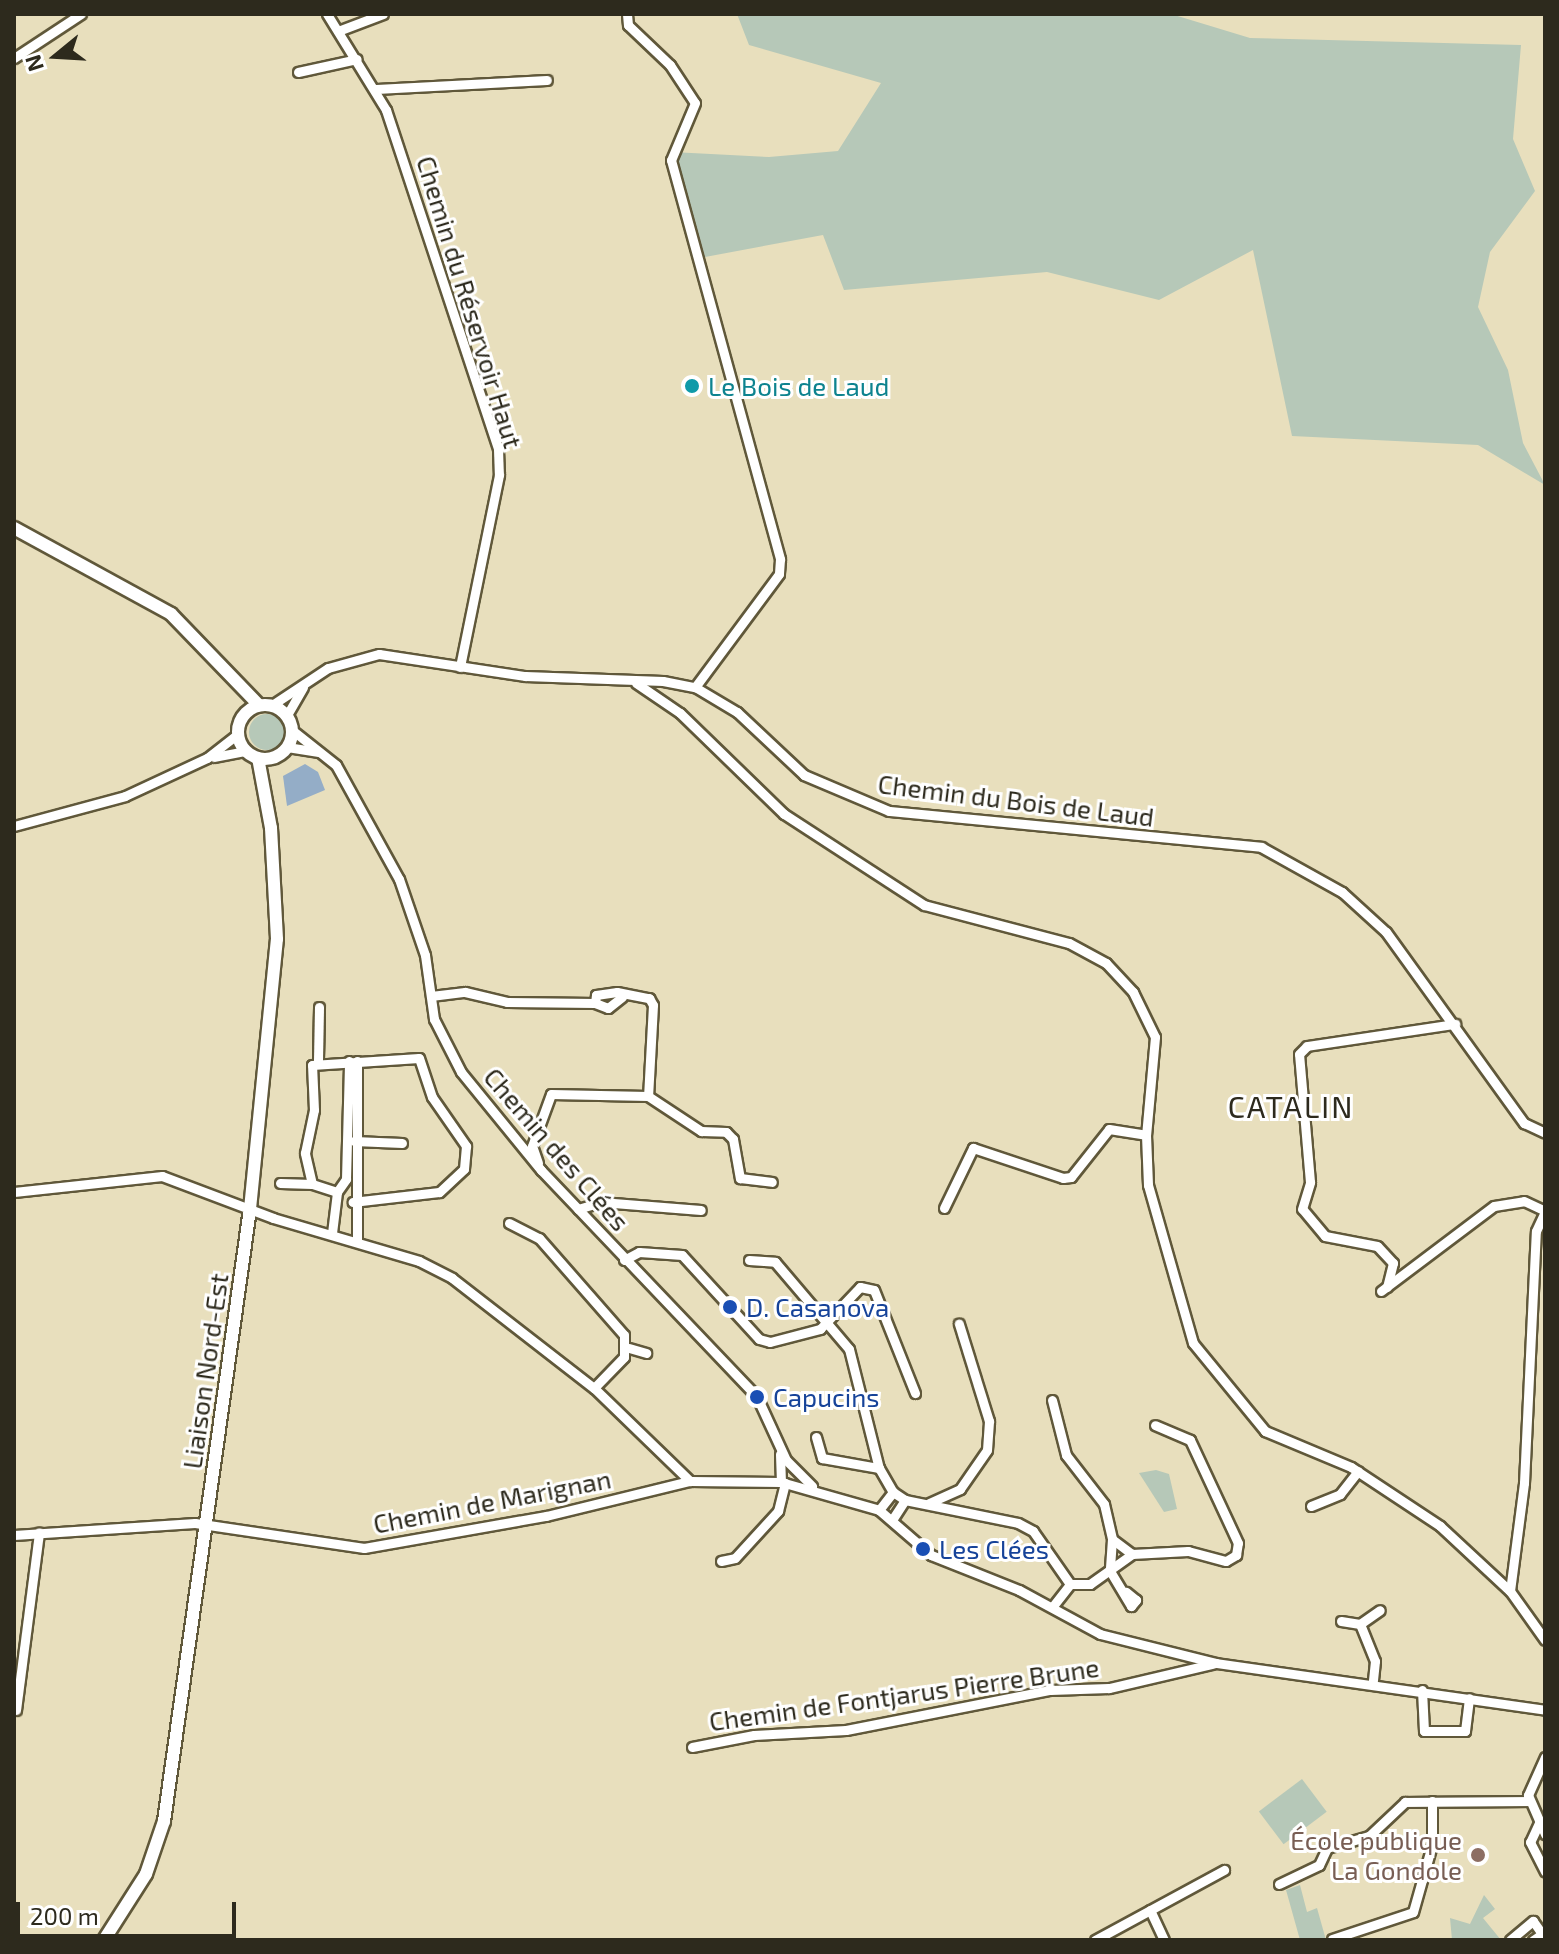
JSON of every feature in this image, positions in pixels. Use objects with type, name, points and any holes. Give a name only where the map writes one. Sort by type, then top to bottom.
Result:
[{"type":"main road","points":[[14,528],[152,601],[195,635],[233,681],[265,705],[287,715],[292,730],[287,747],[276,756],[258,758],[246,751],[238,734],[243,716],[233,681]]},
{"type":"main road","points":[[243,716],[265,705]]},
{"type":"main road","name":"Liaison Nord-Est","points":[[267,792],[276,756]]},
{"type":"main road","name":"Liaison Nord-Est","points":[[104,1940],[146,1874],[164,1821],[250,1209],[277,939],[267,792],[258,758]]},
{"type":"street","points":[[14,58],[81,14]]},
{"type":"street","name":"Chemin du Réservoir Haut","points":[[327,14],[376,89],[498,449],[499,475],[460,667]]},
{"type":"street","points":[[338,31],[383,14]]},
{"type":"street","points":[[627,14],[628,25],[670,65],[695,103],[671,160],[780,559],[779,574],[695,687]]},
{"type":"street","points":[[298,72],[357,59]]},
{"type":"street","points":[[376,89],[547,80]]},
{"type":"street","name":"Chemin du Bois de Laud","points":[[265,705],[307,682],[379,654],[460,667],[695,687],[737,712],[804,775],[875,807],[1100,836],[1261,847],[1342,892],[1386,932],[1524,1123],[1545,1133]]},
{"type":"street","points":[[287,715],[307,682]]},
{"type":"street","points":[[636,683],[680,713],[784,814],[924,905],[1069,943],[1106,963],[1133,992],[1155,1037],[1146,1135],[1148,1185],[1193,1343],[1265,1431],[1358,1471],[1440,1526],[1510,1591],[1545,1640]]},
{"type":"street","name":"Chemin des Clées","points":[[292,730],[323,753],[351,787],[399,879],[431,996],[455,1063],[541,1170],[757,1397],[780,1451],[786,1475]]},
{"type":"street","points":[[207,758],[238,734]]},
{"type":"street","points":[[287,747],[323,753]]},
{"type":"street","points":[[14,826],[95,807],[207,758],[246,751]]},
{"type":"street","points":[[431,996],[465,992],[507,1002],[595,1003],[608,1008],[622,997]]},
{"type":"street","points":[[595,1003],[601,993],[622,997],[642,996],[653,1005],[648,1096]]},
{"type":"street","points":[[312,1184],[305,1153],[318,1060],[319,1007]]},
{"type":"street","points":[[1455,1024],[1307,1046],[1299,1054],[1310,1182],[1302,1209],[1325,1236],[1377,1246],[1393,1263],[1384,1289],[1494,1206],[1524,1201],[1545,1212],[1536,1231],[1524,1483],[1510,1591]]},
{"type":"street","points":[[318,1060],[419,1058],[432,1097],[468,1157],[439,1192],[353,1202]]},
{"type":"street","points":[[332,1233],[337,1192],[346,1179],[353,1061]]},
{"type":"street","points":[[353,1061],[353,1202],[357,1239]]},
{"type":"street","points":[[541,1170],[532,1146],[551,1094],[648,1096],[701,1131],[726,1132],[733,1139],[740,1178],[772,1182]]},
{"type":"street","points":[[944,1208],[973,1148],[1063,1178],[1071,1177],[1109,1129],[1146,1135]]},
{"type":"street","points":[[354,1141],[402,1143]]},
{"type":"street","points":[[14,1192],[162,1176],[250,1209],[357,1239],[452,1278],[594,1388],[690,1481]]},
{"type":"street","points":[[280,1183],[312,1184],[337,1192]]},
{"type":"street","points":[[578,1209],[601,1202],[701,1210]]},
{"type":"street","points":[[509,1223],[539,1238],[624,1335],[629,1348]]},
{"type":"street","points":[[624,1260],[639,1252],[682,1255],[759,1339],[770,1342],[829,1322],[860,1287],[874,1290],[915,1393]]},
{"type":"street","points":[[749,1260],[775,1262],[829,1322],[858,1372],[879,1468],[893,1492],[905,1500],[929,1503],[1033,1531],[1070,1584]]},
{"type":"street","points":[[929,1503],[969,1481],[987,1450],[989,1421],[959,1324]]},
{"type":"street","points":[[594,1388],[629,1348]]},
{"type":"street","points":[[629,1348],[646,1353]]},
{"type":"street","points":[[1052,1400],[1060,1442],[1104,1504],[1112,1539],[1110,1571],[1126,1592]]},
{"type":"street","points":[[1070,1584],[1090,1584],[1132,1554],[1188,1551],[1226,1561],[1238,1549],[1190,1440],[1155,1425]]},
{"type":"street","points":[[816,1437],[822,1458],[879,1468]]},
{"type":"street","points":[[1311,1506],[1340,1494],[1358,1471]]},
{"type":"street","points":[[721,1561],[735,1558],[778,1511],[786,1475],[879,1510],[931,1555],[1053,1606],[1100,1634],[1216,1663],[1373,1681],[1545,1710]]},
{"type":"street","name":"Chemin de Marignan","points":[[14,1535],[205,1525],[364,1548],[546,1516],[690,1481],[760,1481],[786,1475]]},
{"type":"street","points":[[879,1510],[893,1492]]},
{"type":"street","points":[[892,1520],[905,1500]]},
{"type":"street","points":[[16,1710],[39,1532]]},
{"type":"street","points":[[1112,1539],[1132,1554]]},
{"type":"street","points":[[1500,1581],[1511,1571]]},
{"type":"street","points":[[1053,1606],[1070,1584]]},
{"type":"street","points":[[1341,1621],[1360,1624],[1380,1610]]},
{"type":"street","points":[[1360,1624],[1375,1661],[1373,1681]]},
{"type":"street","name":"Chemin de Fontjarus Pierre Brune","points":[[692,1747],[754,1735],[837,1731],[1050,1690],[1109,1688],[1216,1663]]},
{"type":"street","points":[[1422,1690],[1424,1731],[1465,1731],[1469,1698]]},
{"type":"street","points":[[1545,1757],[1529,1801],[1545,1834]]},
{"type":"street","points":[[1529,1801],[1545,1770]]},
{"type":"street","points":[[1332,1939],[1413,1912],[1432,1845],[1432,1801]]},
{"type":"street","points":[[1279,1884],[1319,1865],[1327,1848],[1369,1836],[1405,1802],[1529,1801]]},
{"type":"street","points":[[1539,1823],[1530,1842],[1545,1871]]},
{"type":"street","points":[[1095,1940],[1224,1870]]},
{"type":"street","points":[[1150,1910],[1164,1940]]},
{"type":"street","points":[[1510,1940],[1533,1921],[1542,1934],[1533,1940]]},
{"type":"green space","points":[[737,14],[1171,14],[1250,38],[1521,45],[1513,139],[1535,191],[1490,252],[1478,307],[1508,370],[1523,443],[1545,485],[1478,445],[1292,436],[1253,250],[1159,300],[1047,272],[844,290],[823,235],[705,257],[672,152],[769,157],[838,151],[881,83],[749,45]]},
{"type":"green space","points":[[267,714],[280,719],[285,732],[280,745],[267,750],[254,745],[249,732],[254,719]]},
{"type":"green space","points":[[1156,1470],[1169,1474],[1177,1509],[1164,1512],[1139,1473]]},
{"type":"green space","points":[[1302,1779],[1327,1812],[1284,1844],[1259,1811]]},
{"type":"green space","points":[[1300,1885],[1307,1912],[1317,1908],[1326,1940],[1300,1940],[1286,1890]]},
{"type":"green space","points":[[1484,1895],[1495,1909],[1483,1918],[1501,1940],[1452,1940],[1450,1918],[1470,1924]]},
{"type":"water","points":[[305,764],[318,772],[325,790],[287,806],[283,776]]},
{"type":"place","name":"Le Bois de Laud","points":[[692,386]]},
{"type":"place","name":"D. Casanova","points":[[730,1307]]},
{"type":"place","name":"Capucins","points":[[757,1397]]},
{"type":"place","name":"Les Clées","points":[[923,1549]]},
{"type":"place","name":"École publique La Gondole","points":[[1478,1855]]},
{"type":"district","name":"CATALIN","points":[[1291,1106]]}]
